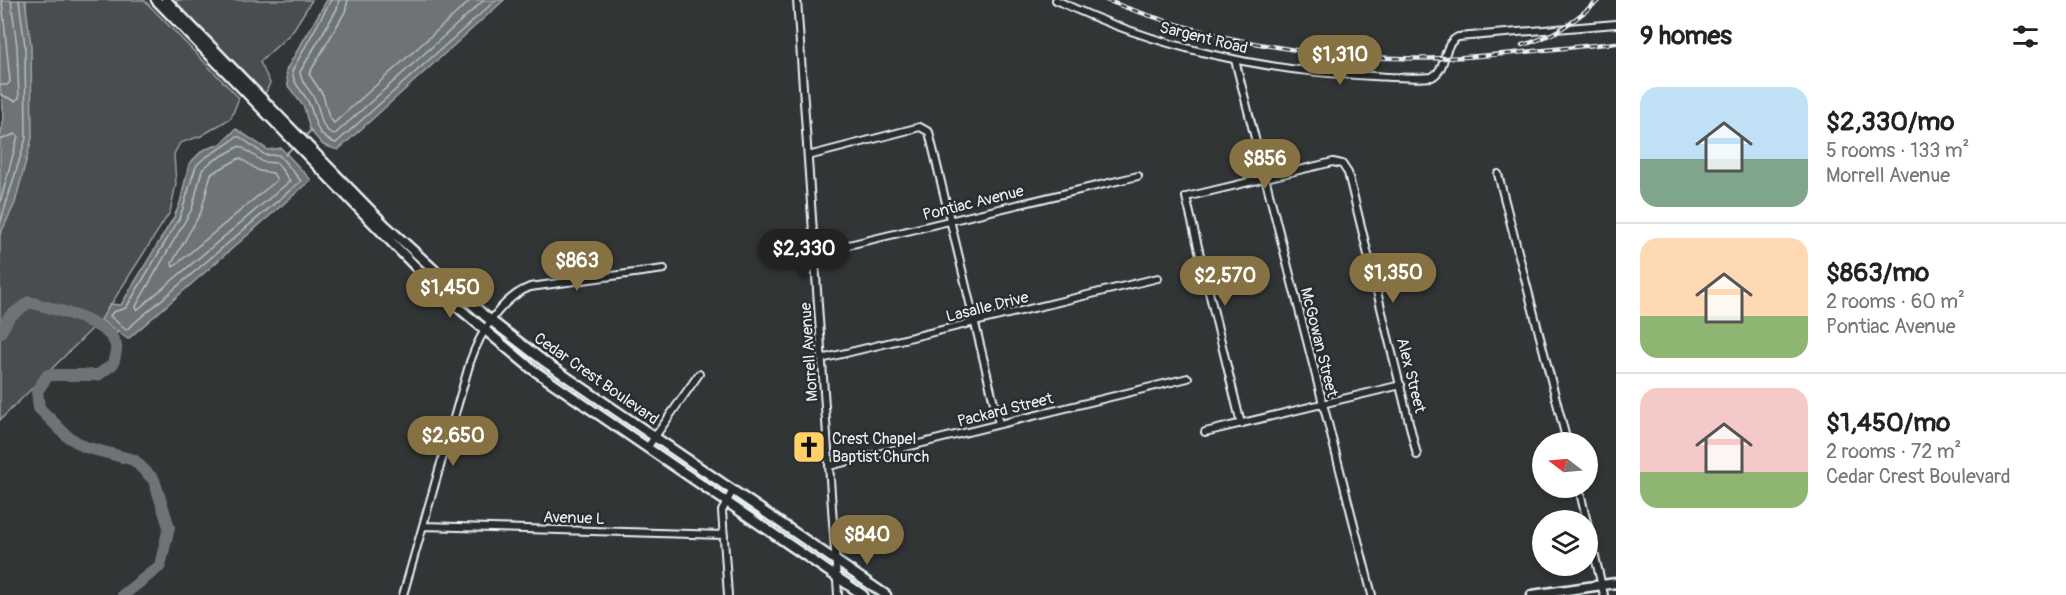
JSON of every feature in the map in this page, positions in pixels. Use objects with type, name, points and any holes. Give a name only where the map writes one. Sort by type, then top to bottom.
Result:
[{"type":"main road","name":"Cedar Crest Boulevard","points":[[156,0],[382,228],[492,322],[545,362],[886,595]]},
{"type":"main road","name":"Cedar Crest Boulevard","points":[[166,0],[442,294],[484,331],[532,369],[863,595]]},
{"type":"main road","points":[[1532,595],[1616,583]]},
{"type":"street","name":"Morrell Avenue","points":[[798,0],[838,595]]},
{"type":"street","name":"Sargent Road","points":[[1056,0],[1149,37],[1235,60],[1325,74],[1426,78],[1437,75],[1449,45],[1458,38],[1616,24]]},
{"type":"street","name":"McGowan Street","points":[[1235,60],[1321,404],[1372,595]]},
{"type":"street","points":[[808,156],[925,128],[976,322],[999,424]]},
{"type":"street","name":"Alex Street","points":[[1265,178],[1333,162],[1342,164],[1348,173],[1417,455]]},
{"type":"street","points":[[1498,174],[1564,432]]},
{"type":"street","name":"Pontiac Avenue","points":[[815,253],[1138,176]]},
{"type":"street","points":[[1241,423],[1186,197],[1265,178]]},
{"type":"street","points":[[403,595],[470,362],[477,340],[484,331],[513,296],[530,287],[664,269]]},
{"type":"street","name":"Lasalle Drive","points":[[821,360],[1158,278]]},
{"type":"street","points":[[647,448],[699,374]]},
{"type":"street","name":"Packard Street","points":[[828,466],[1188,378]]},
{"type":"street","points":[[1205,432],[1401,385]]},
{"type":"street","points":[[728,595],[722,511],[733,490]]},
{"type":"street","points":[[1581,498],[1604,595]]},
{"type":"street","name":"Avenue L","points":[[424,526],[724,535]]},
{"type":"shaded area","points":[[26,0],[144,0],[239,98],[231,118],[201,136],[180,143],[174,154],[176,184],[170,212],[101,320],[0,420],[0,199],[29,100]]},
{"type":"shaded area","points":[[173,0],[312,0],[292,32],[260,62],[270,83],[265,94]]},
{"type":"water","points":[[0,0],[25,0],[31,45],[32,138],[15,203],[0,235],[0,139],[4,117],[0,85]]},
{"type":"water","points":[[327,0],[504,0],[338,150],[323,145],[310,130],[304,107],[288,86],[286,70]]},
{"type":"water","points":[[236,129],[268,150],[281,148],[311,180],[128,339],[101,320],[110,304],[121,305],[174,217],[180,203],[189,164],[203,150],[221,144]]},
{"type":"waterway","points":[[303,139],[311,130]]},
{"type":"waterway","points":[[285,155],[294,146]]},
{"type":"waterway","points":[[0,333],[9,317],[29,302],[78,317],[103,329],[112,337],[116,346],[113,364],[98,375],[48,375],[37,391],[39,408],[67,436],[85,447],[134,460],[154,480],[169,527],[160,566],[123,595]]},
{"type":"waterway","points":[[112,338],[118,331]]},
{"type":"railway","points":[[1106,0],[1147,15],[1230,38],[1357,57],[1465,57],[1616,43]]},
{"type":"railway","points":[[1522,45],[1544,38],[1563,27],[1599,0]]},
{"type":"place","name":"Crest Chapel Baptist Church","points":[[809,447]]}]
